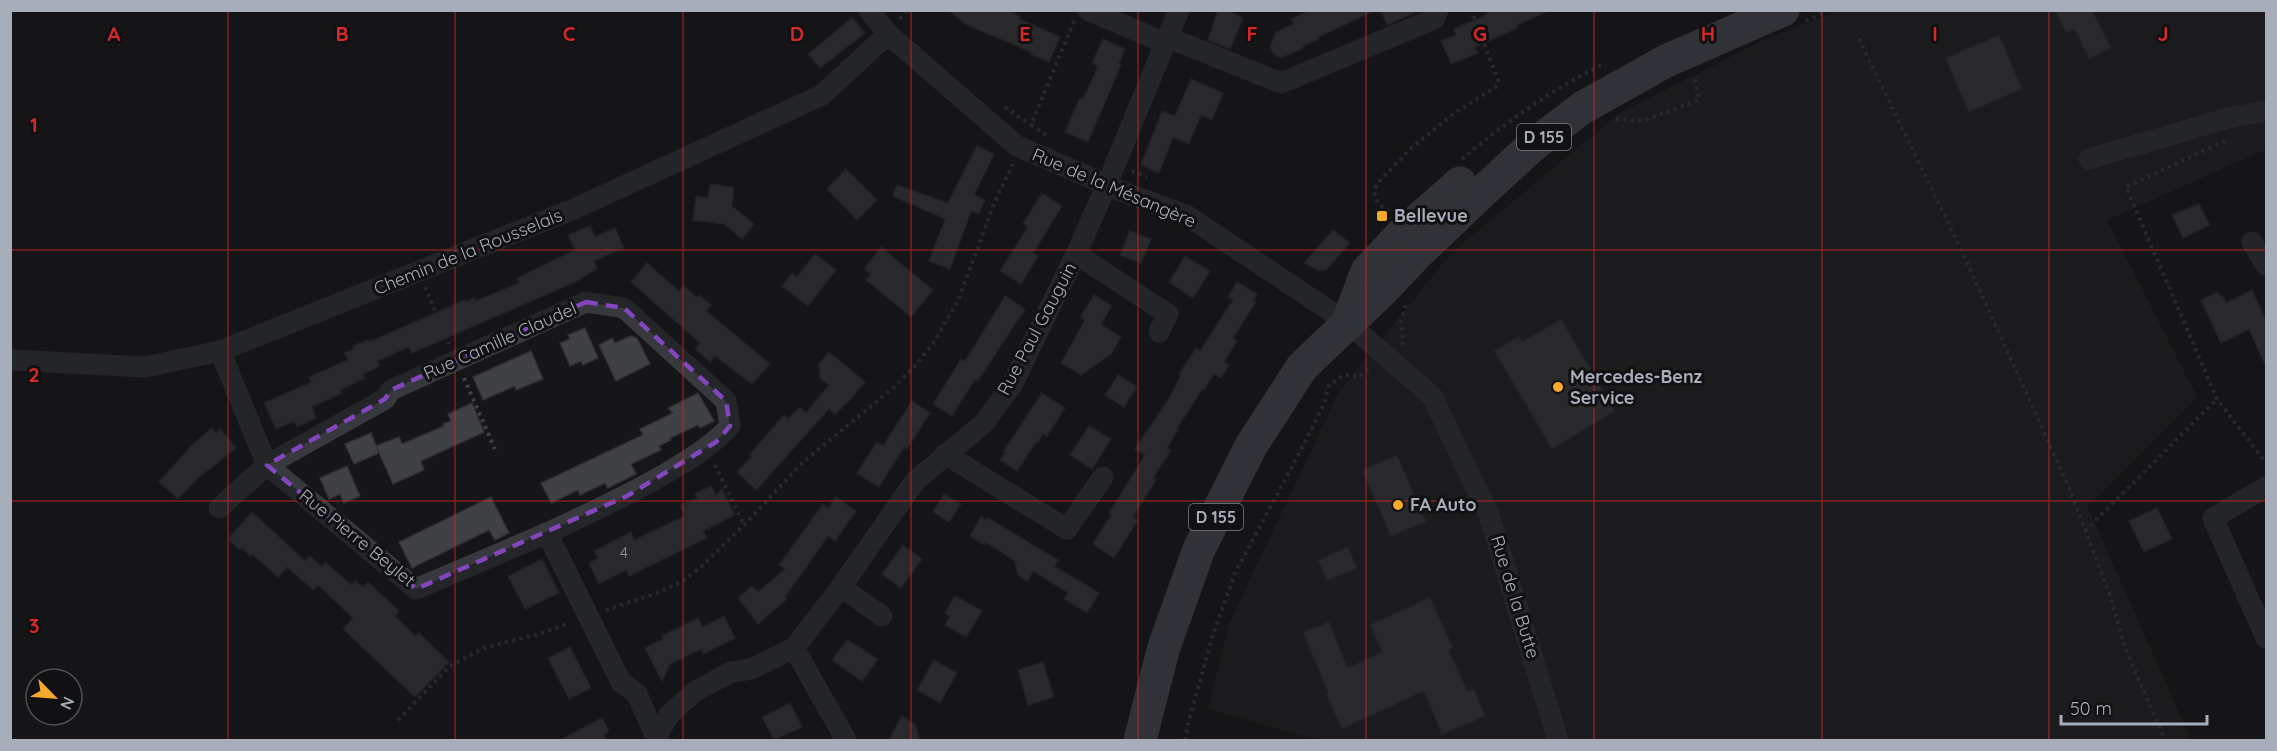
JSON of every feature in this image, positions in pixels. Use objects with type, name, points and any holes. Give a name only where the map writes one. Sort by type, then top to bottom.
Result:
[{"type":"main road","name":"D 155","points":[[1163,741],[1184,651],[1218,555],[1270,451],[1348,323],[1367,271],[1401,235],[1466,178],[1568,99],[1652,53],[1747,10]]},
{"type":"main road","name":"D 155","points":[[1140,741],[1164,647],[1199,549],[1251,446],[1302,367],[1480,194],[1531,147],[1582,108],[1666,61],[1792,17]]},
{"type":"street","name":"Rue de la Mésangère","points":[[869,10],[888,34],[1029,152],[1186,215],[1348,323]]},
{"type":"street","points":[[1088,10],[1281,83],[1434,19],[1438,10]]},
{"type":"street","name":"Rue Paul Gauguin","points":[[657,741],[660,730],[669,715],[694,692],[731,672],[751,669],[794,648],[841,587],[915,481],[984,423],[1012,385],[1107,185],[1179,10]]},
{"type":"street","name":"Chemin de la Rousselais","points":[[10,360],[145,367],[220,351],[574,209],[822,95],[888,34]]},
{"type":"street","points":[[2089,159],[2228,118],[2266,111]]},
{"type":"street","points":[[2252,242],[2266,265]]},
{"type":"street","name":"Rue Paul Gauguin","points":[[1076,254],[1168,315],[1159,332]]},
{"type":"street","name":"Rue Camille Claudel","points":[[219,508],[267,465],[385,399],[391,390],[586,302],[624,308],[726,401],[730,426],[707,448],[627,496],[547,533]]},
{"type":"street","name":"Rue de la Butte","points":[[1348,323],[1432,396],[1489,515],[1558,741]]},
{"type":"street","name":"Rue Pierre Beylet","points":[[220,351],[267,465],[416,589],[547,533]]},
{"type":"street","points":[[945,454],[1067,529],[1103,477]]},
{"type":"street","points":[[2266,487],[2213,518],[2266,638]]},
{"type":"street","points":[[547,533],[621,682],[637,694],[657,741]]},
{"type":"street","points":[[841,587],[882,616]]},
{"type":"street","points":[[794,648],[846,741]]},
{"type":"path","points":[[398,720],[450,666],[484,648],[542,633],[657,593],[682,581],[702,566],[744,525],[802,463],[893,388],[917,364],[933,343],[958,301],[995,201],[1029,152],[1048,137],[1031,125],[1079,10]]},
{"type":"path","points":[[1393,215],[1379,204],[1374,191],[1377,184],[1417,144],[1453,114],[1496,87],[1499,82],[1471,10]]},
{"type":"path","points":[[1792,17],[1829,10]]},
{"type":"path","points":[[1859,39],[1964,256],[2067,483],[2109,592],[2126,650],[2165,741]]},
{"type":"path","points":[[1457,164],[1504,124],[1542,98],[1615,58],[1630,65]]},
{"type":"path","points":[[1610,119],[1642,121],[1699,100],[1695,80],[1701,69]]},
{"type":"path","points":[[2234,137],[2126,187],[2217,399],[2266,463]]},
{"type":"path","points":[[1185,741],[1213,635],[1235,573],[1301,450],[1324,404],[1329,386],[1344,375],[1359,376],[1403,343],[1401,321],[1407,303]]},
{"type":"path","points":[[2085,531],[2217,399]]},
{"type":"path","points":[[707,448],[744,525]]},
{"type":"highlighted area","points":[[586,302],[624,308],[726,401],[730,426],[716,442],[627,496],[416,589],[267,465],[385,399],[391,390]]},
{"type":"shaded area","points":[[1837,11],[2266,11],[2266,149],[2107,220],[2197,397],[2087,506],[2191,740],[1318,740],[1208,709],[1229,624],[1340,390],[1453,251],[1620,113],[1764,40]]},
{"type":"building","points":[[948,10],[1007,10],[1020,16],[1019,19],[1060,37],[1049,62],[967,25]]},
{"type":"building","points":[[1218,10],[1227,10],[1243,18],[1230,49],[1208,40]]},
{"type":"building","points":[[1311,10],[1376,10],[1318,37],[1319,39],[1303,46],[1304,48],[1281,58],[1274,55],[1270,47],[1276,32],[1294,24],[1291,19]]},
{"type":"building","points":[[1381,10],[1421,10],[1387,25]]},
{"type":"building","points":[[1487,10],[1550,10],[1517,25],[1518,28],[1475,47],[1478,53],[1451,64],[1441,41],[1456,35],[1454,29],[1488,14]]},
{"type":"building","points":[[2055,10],[2092,10],[2111,48],[2089,59],[2074,29],[2066,33]]},
{"type":"building","points":[[852,18],[865,33],[820,68],[808,54]]},
{"type":"building","points":[[1999,35],[2022,89],[1969,112],[1945,58]]},
{"type":"building","points":[[1103,39],[1125,49],[1119,63],[1121,65],[1088,142],[1065,132],[1098,66],[1092,63]]},
{"type":"building","points":[[1191,79],[1223,93],[1212,120],[1201,115],[1189,144],[1173,137],[1159,173],[1141,165],[1162,111],[1175,116]]},
{"type":"building","points":[[977,146],[994,154],[974,195],[985,200],[979,214],[971,211],[950,269],[929,261],[945,219],[893,196],[897,185],[948,203]]},
{"type":"building","points":[[846,169],[877,200],[857,220],[827,189]]},
{"type":"building","points":[[710,184],[734,187],[732,206],[754,224],[742,239],[724,224],[693,220],[696,196],[708,198]]},
{"type":"building","points":[[1042,193],[1062,206],[1033,253],[1038,256],[1021,284],[1000,271],[1028,227],[1023,224]]},
{"type":"building","points":[[2199,204],[2210,225],[2183,238],[2172,215]]},
{"type":"building","points":[[590,226],[595,237],[615,228],[624,248],[594,261],[597,269],[575,282],[412,353],[409,347],[377,361],[380,366],[363,374],[365,378],[340,390],[342,393],[312,407],[316,418],[297,427],[294,421],[276,429],[264,403],[312,382],[309,377],[348,360],[344,353],[354,349],[353,346],[368,340],[369,342],[465,300],[465,302],[474,298],[476,301],[519,283],[517,278],[575,250],[568,235]]},
{"type":"building","points":[[1333,230],[1350,243],[1326,270],[1320,271],[1304,263]]},
{"type":"building","points":[[1130,231],[1151,239],[1141,263],[1120,255]]},
{"type":"building","points":[[881,247],[933,290],[911,317],[866,280],[871,274],[864,269]]},
{"type":"building","points":[[815,254],[836,270],[808,306],[782,286],[792,273],[797,277]]},
{"type":"building","points":[[1185,256],[1210,271],[1193,298],[1169,282]]},
{"type":"building","points":[[647,263],[679,291],[684,286],[696,297],[699,295],[711,305],[706,311],[770,364],[752,384],[715,356],[710,362],[695,349],[700,343],[631,282]]},
{"type":"building","points":[[1237,282],[1257,294],[1253,301],[1256,302],[1233,338],[1237,341],[1224,362],[1229,365],[1221,378],[1214,374],[1176,430],[1178,430],[1167,448],[1171,450],[1153,478],[1156,480],[1133,517],[1138,520],[1114,558],[1093,544],[1111,515],[1109,513],[1145,455],[1135,449],[1170,397],[1181,375],[1179,374],[1196,348],[1200,351],[1233,300],[1228,297]]},
{"type":"building","points":[[2252,290],[2266,321],[2266,367],[2249,329],[2221,343],[2201,300],[2218,292],[2226,303]]},
{"type":"building","points":[[1094,295],[1112,306],[1101,324],[1121,337],[1111,354],[1081,375],[1061,363],[1085,320],[1080,317]]},
{"type":"building","points":[[1005,296],[1025,309],[978,381],[975,379],[952,416],[933,404],[961,359],[965,361]]},
{"type":"building","name":"Mercedes-Benz Service","points":[[1561,319],[1615,411],[1552,449],[1494,351],[1519,336],[1522,342]]},
{"type":"building","points":[[585,328],[598,358],[583,365],[581,361],[570,366],[560,343],[570,339],[568,335]]},
{"type":"building","points":[[631,336],[637,338],[650,364],[616,381],[599,345],[612,338],[615,343]]},
{"type":"building","points":[[531,351],[543,379],[516,390],[515,386],[483,400],[473,377]]},
{"type":"building","points":[[829,352],[865,382],[835,414],[829,409],[756,490],[737,472],[784,415],[788,419],[800,407],[806,413],[829,385],[820,378],[819,364]]},
{"type":"building","points":[[1118,375],[1137,387],[1124,407],[1105,395]]},
{"type":"building","points":[[698,393],[714,421],[700,428],[698,425],[670,438],[671,440],[659,446],[661,450],[631,464],[636,474],[608,488],[605,483],[580,495],[578,490],[551,503],[541,483],[643,435],[640,429],[673,413],[668,408]]},
{"type":"building","points":[[1042,393],[1065,408],[1047,436],[1043,434],[1036,442],[1017,471],[1000,460]]},
{"type":"building","points":[[912,401],[930,413],[907,449],[904,447],[879,487],[857,473],[877,442],[883,446]]},
{"type":"building","points":[[472,403],[484,432],[421,461],[424,470],[393,484],[376,446],[399,437],[402,444],[444,426],[443,424],[451,421],[448,414]]},
{"type":"building","points":[[1089,426],[1111,439],[1092,469],[1070,455]]},
{"type":"building","points":[[212,428],[216,433],[220,429],[236,448],[197,479],[178,499],[159,482],[192,445]]},
{"type":"building","points":[[371,433],[379,453],[354,464],[345,444]]},
{"type":"building","name":"FA Auto","points":[[1397,455],[1426,522],[1391,536],[1362,470]]},
{"type":"building","points":[[347,466],[360,496],[344,503],[340,494],[329,499],[320,478]]},
{"type":"building","points":[[711,486],[716,496],[722,489],[735,515],[703,531],[707,538],[629,576],[626,570],[599,584],[589,563],[598,558],[594,551],[631,532],[634,540],[685,516],[680,506],[697,498],[695,494]]},
{"type":"building","points":[[944,494],[961,504],[949,522],[933,512]]},
{"type":"building","points":[[491,497],[509,533],[495,540],[489,530],[412,568],[399,542]]},
{"type":"building","points":[[836,497],[856,511],[835,541],[828,536],[785,597],[787,599],[758,624],[738,598],[752,586],[758,592],[785,569],[779,565],[823,504],[828,508]]},
{"type":"building","points":[[2157,508],[2172,539],[2144,552],[2129,521]]},
{"type":"building","points":[[252,512],[305,561],[310,556],[322,567],[325,562],[351,585],[355,581],[363,587],[368,582],[399,611],[395,616],[415,636],[419,633],[449,662],[415,697],[343,629],[353,618],[318,585],[313,590],[287,567],[278,577],[252,554],[250,556],[242,548],[240,550],[228,539]]},
{"type":"building","points":[[981,516],[1058,560],[1054,566],[1099,593],[1087,613],[1064,599],[1068,593],[1034,571],[1027,581],[1018,575],[1015,561],[986,542],[984,545],[970,536]]},
{"type":"building","points":[[903,545],[922,559],[901,588],[882,574]]},
{"type":"building","points":[[1348,547],[1357,568],[1327,581],[1318,560]]},
{"type":"building","points":[[542,559],[559,593],[525,609],[508,576]]},
{"type":"building","points":[[955,596],[982,611],[966,637],[945,625],[950,616],[945,613]]},
{"type":"building","points":[[1430,597],[1453,648],[1449,650],[1468,692],[1474,689],[1485,716],[1442,735],[1424,691],[1342,729],[1303,632],[1329,622],[1348,668],[1382,652],[1370,625]]},
{"type":"building","points":[[724,616],[735,638],[703,654],[701,649],[670,664],[662,681],[645,648],[663,639],[662,636],[698,618],[703,627]]},
{"type":"building","points":[[847,640],[878,659],[862,681],[832,660]]},
{"type":"building","points":[[570,647],[591,688],[569,699],[548,658]]},
{"type":"building","points":[[934,660],[957,673],[940,703],[917,690]]},
{"type":"building","points":[[1043,662],[1054,697],[1028,705],[1018,670]]},
{"type":"building","points":[[790,703],[802,727],[774,740],[762,717]]},
{"type":"building","points":[[902,716],[915,724],[920,741],[888,741]]},
{"type":"building","points":[[602,718],[609,731],[604,734],[607,741],[558,741]]},
{"type":"place","name":"Bellevue","points":[[1382,216]]},
{"type":"place","name":"Mercedes-Benz Service","points":[[1558,387]]},
{"type":"place","name":"FA Auto","points":[[1398,505]]}]
